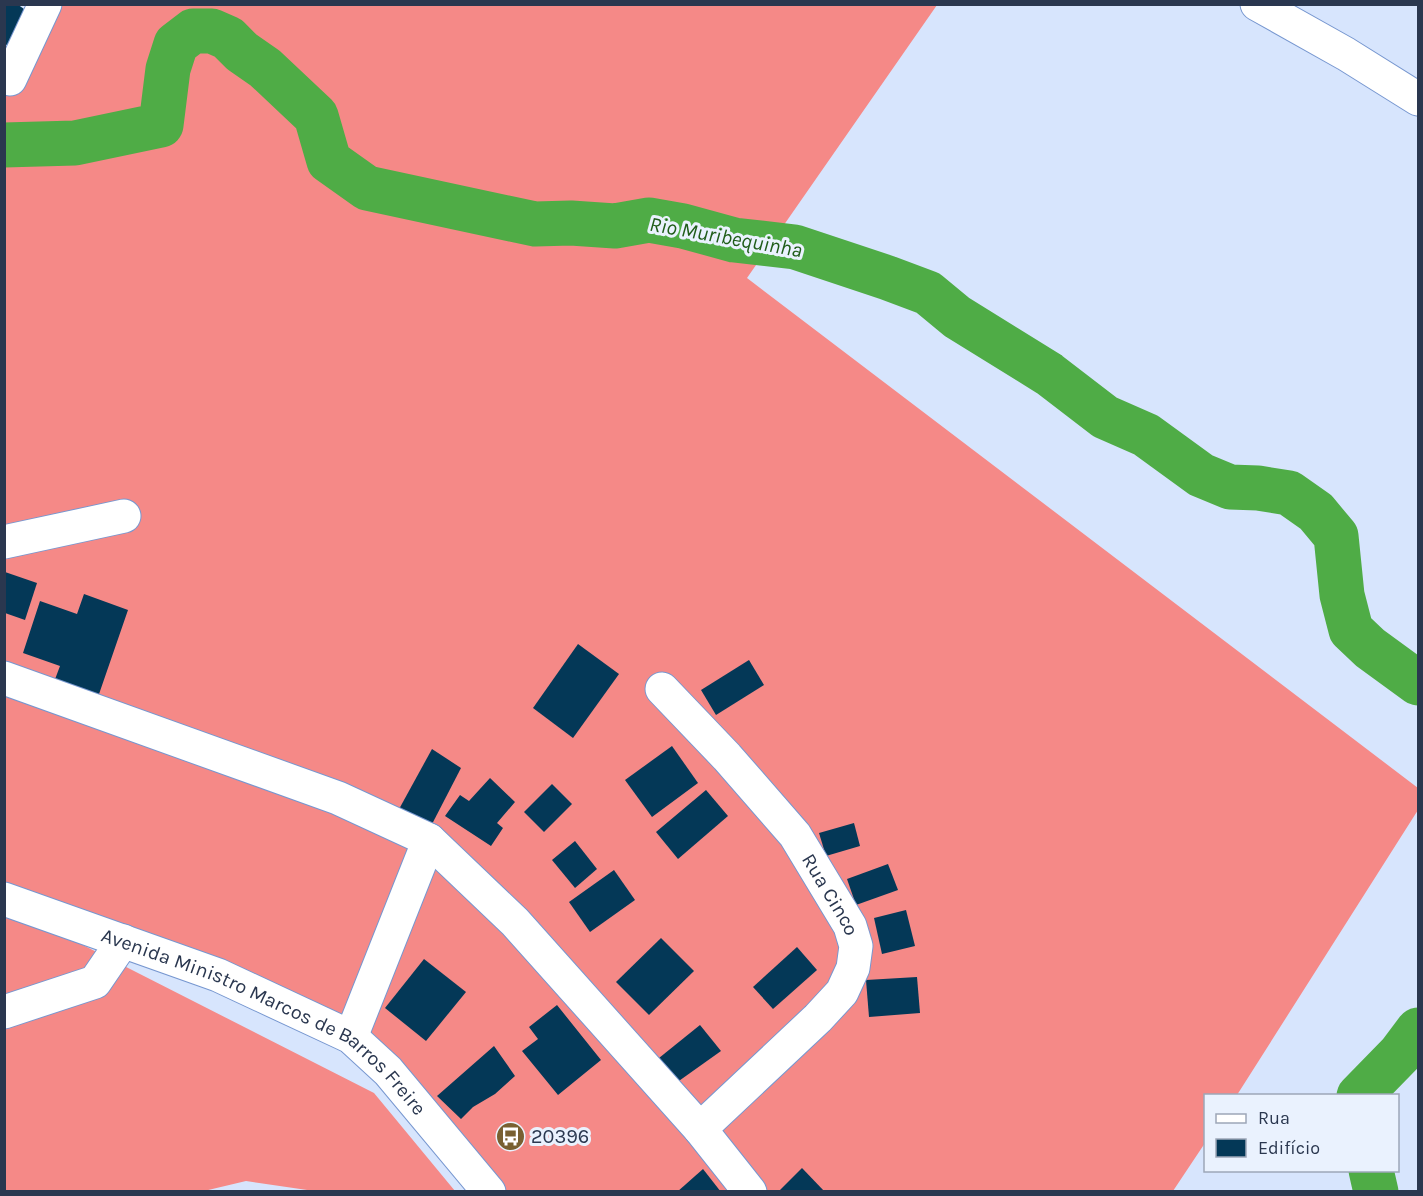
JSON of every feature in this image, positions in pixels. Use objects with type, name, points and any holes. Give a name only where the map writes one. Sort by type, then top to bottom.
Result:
[{"type":"street","points":[[10,79],[45,4]]},
{"type":"street","points":[[1257,4],[1346,54],[1419,99]]},
{"type":"street","points":[[4,542],[123,516]]},
{"type":"street","points":[[4,678],[338,798],[429,840],[515,922],[700,1129],[750,1191]]},
{"type":"street","name":"Rua Cinco","points":[[663,689],[727,757],[795,835],[850,926],[856,946],[854,968],[842,992],[818,1018],[700,1129]]},
{"type":"street","points":[[351,1037],[429,840]]},
{"type":"street","name":"Avenida Ministro Marcos de Barros Freire","points":[[4,899],[218,975],[351,1037],[388,1071],[489,1191]]},
{"type":"street","points":[[4,1012],[95,982],[123,941]]},
{"type":"shaded area","points":[[53,5],[937,5],[747,278],[1418,788],[1418,810],[1238,1094],[1204,1094],[1204,1144],[1173,1191],[487,1191],[351,1037],[5,895],[5,88]]},
{"type":"shaded area","points":[[5,916],[75,941],[374,1093],[455,1191],[314,1191],[246,1181],[204,1191],[5,1192]]},
{"type":"building","points":[[4,4],[17,4],[24,9],[10,46],[4,44]]},
{"type":"building","points":[[5,572],[37,583],[25,620],[5,613]]},
{"type":"building","points":[[84,594],[128,610],[98,697],[54,682],[60,666],[23,653],[40,601],[77,614]]},
{"type":"building","points":[[578,644],[619,674],[573,738],[533,708]]},
{"type":"building","points":[[749,660],[764,685],[716,715],[701,690]]},
{"type":"building","points":[[672,746],[698,783],[652,817],[625,780]]},
{"type":"building","points":[[432,749],[461,768],[430,828],[398,811]]},
{"type":"building","points":[[490,778],[515,802],[497,823],[503,828],[491,846],[445,816],[460,795],[469,801]]},
{"type":"building","points":[[552,784],[572,804],[544,832],[524,812]]},
{"type":"building","points":[[706,790],[728,816],[678,859],[656,832]]},
{"type":"building","points":[[854,823],[860,846],[826,856],[819,833]]},
{"type":"building","points":[[575,841],[597,869],[575,888],[552,860]]},
{"type":"building","points":[[888,864],[898,890],[856,905],[847,879]]},
{"type":"building","points":[[614,870],[635,900],[590,932],[569,902]]},
{"type":"building","points":[[906,910],[915,946],[882,954],[874,918]]},
{"type":"building","points":[[661,938],[694,971],[649,1015],[616,982]]},
{"type":"building","points":[[797,947],[817,970],[773,1009],[753,987]]},
{"type":"building","points":[[424,959],[466,992],[426,1041],[385,1008]]},
{"type":"building","points":[[917,977],[920,1013],[869,1017],[866,980]]},
{"type":"building","points":[[557,1005],[601,1060],[558,1095],[522,1051],[538,1039],[529,1027]]},
{"type":"building","points":[[700,1025],[721,1051],[676,1083],[659,1058]]},
{"type":"building","points":[[494,1046],[515,1076],[495,1094],[473,1107],[461,1119],[437,1096]]},
{"type":"building","points":[[802,1168],[825,1192],[778,1192]]},
{"type":"building","points":[[703,1169],[721,1192],[677,1192]]},
{"type":"waterway","name":"Rio Muribequinha","points":[[4,145],[75,143],[161,125],[168,69],[176,44],[193,31],[212,31],[228,38],[242,52],[265,68],[316,116],[329,161],[367,188],[535,224],[571,223],[615,226],[649,220],[683,226],[734,240],[795,247],[928,293],[957,317],[1049,374],[1105,417],[1146,435],[1201,475],[1230,487],[1258,488],[1289,493],[1316,512],[1336,536],[1342,595],[1351,630],[1370,648],[1418,683]]},
{"type":"waterway","name":"Rio Muribequinha","points":[[1361,1094],[1400,1054],[1418,1030]]},
{"type":"waterway","name":"Rio Muribequinha","points":[[1371,1172],[1376,1192]]},
{"type":"place","name":"20396","points":[[510,1136]]}]
